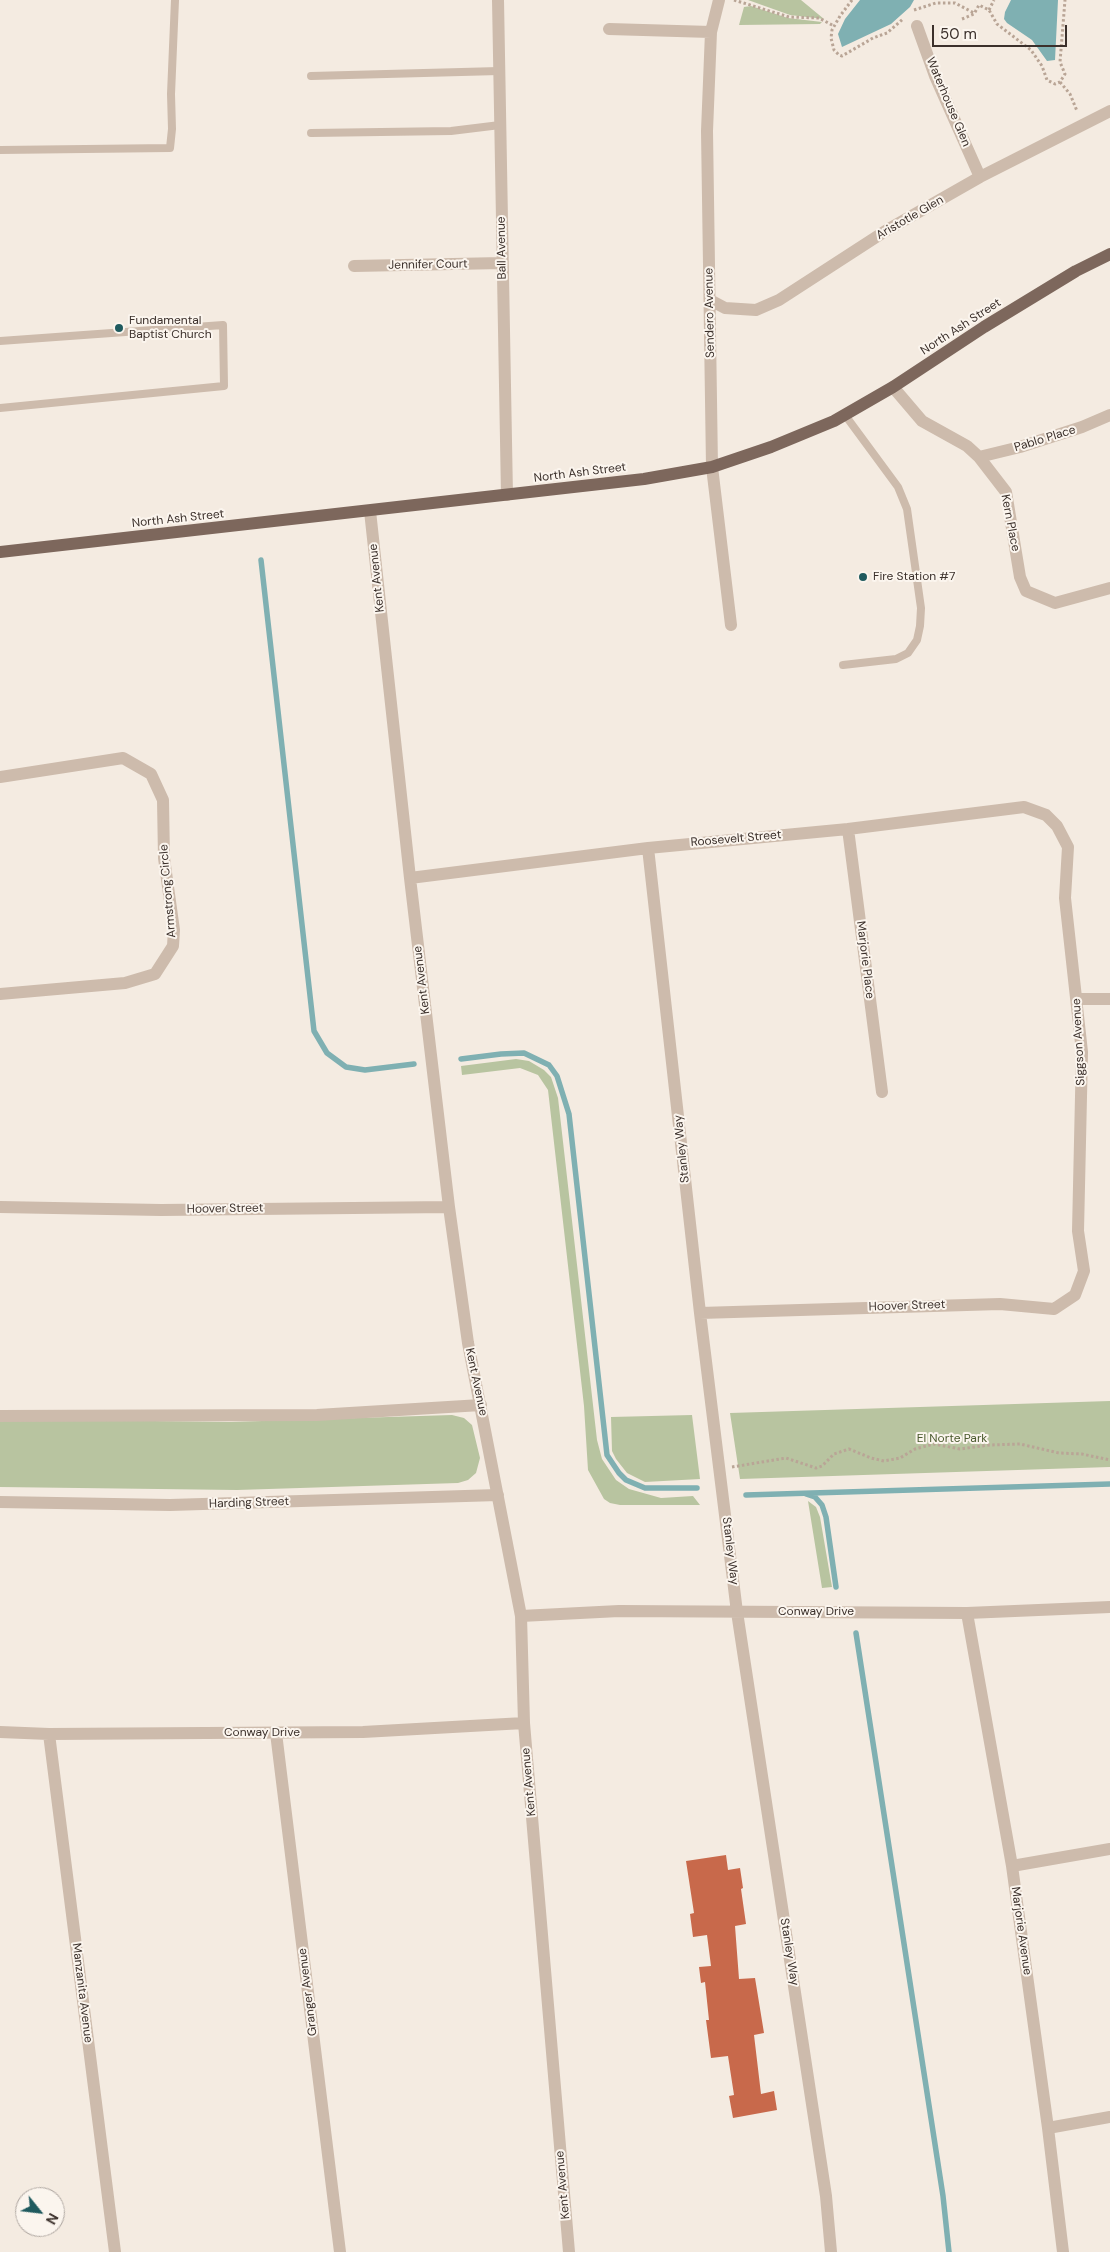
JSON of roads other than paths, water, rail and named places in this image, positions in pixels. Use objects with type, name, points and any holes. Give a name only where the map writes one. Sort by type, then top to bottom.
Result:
[{"type":"main road","name":"North Ash Street","points":[[0,552],[644,479],[712,467],[771,447],[845,415],[893,387],[984,327],[1076,271],[1110,254]]},
{"type":"street","name":"Ball Avenue","points":[[498,0],[507,495]]},
{"type":"street","name":"Sendero Avenue","points":[[719,0],[711,32],[707,131],[712,467],[731,625]]},
{"type":"street","name":"Waterhouse Glen","points":[[917,26],[936,76],[980,177]]},
{"type":"street","points":[[609,29],[711,32]]},
{"type":"street","name":"Aristotle Glen","points":[[710,300],[725,308],[756,310],[779,300],[887,230],[980,177],[1110,112]]},
{"type":"street","name":"Jennifer Court","points":[[354,266],[502,263]]},
{"type":"street","name":"Kern Place","points":[[893,387],[922,421],[967,446],[1006,492],[1020,577],[1026,591],[1055,603],[1110,588]]},
{"type":"street","name":"Pablo Place","points":[[979,458],[1082,427],[1110,415]]},
{"type":"street","name":"Kent Avenue","points":[[370,511],[410,878],[449,1207],[468,1342],[521,1616],[524,1723],[569,2252]]},
{"type":"street","name":"Armstrong Circle","points":[[0,777],[123,758],[151,774],[163,800],[164,858],[174,930],[173,946],[155,974],[125,983],[0,994]]},
{"type":"street","name":"Roosevelt Street","points":[[410,878],[648,848],[848,828],[1024,807],[1046,815],[1057,826]]},
{"type":"street","name":"Siggson Avenue","points":[[1057,826],[1068,847],[1065,898],[1082,1052],[1078,1231],[1083,1262]]},
{"type":"street","name":"Marjorie Place","points":[[848,828],[882,1092]]},
{"type":"street","name":"Stanley Way","points":[[648,848],[700,1313],[737,1612],[825,2186],[831,2252]]},
{"type":"street","points":[[1077,999],[1110,999]]},
{"type":"street","name":"Hoover Street","points":[[0,1207],[161,1210],[449,1207]]},
{"type":"street","name":"Hoover Street","points":[[700,1313],[1000,1304],[1054,1310],[1075,1295],[1084,1271],[1083,1262]]},
{"type":"street","points":[[0,1416],[317,1415],[481,1405]]},
{"type":"street","name":"Harding Street","points":[[0,1502],[170,1505],[498,1496]]},
{"type":"street","name":"Conway Drive","points":[[521,1616],[619,1611],[967,1613],[1110,1607]]},
{"type":"street","name":"Marjorie Avenue","points":[[967,1613],[1012,1866],[1063,2252]]},
{"type":"street","name":"Conway Drive","points":[[0,1732],[48,1734],[363,1732],[524,1723]]},
{"type":"street","name":"Granger Avenue","points":[[276,1733],[340,2252]]},
{"type":"street","name":"Manzanita Avenue","points":[[48,1734],[115,2252]]},
{"type":"street","points":[[1012,1866],[1110,1850]]},
{"type":"street","points":[[1048,2128],[1110,2117]]},
{"type":"lane","points":[[0,150],[170,148],[175,0]]},
{"type":"lane","points":[[311,76],[499,71]]},
{"type":"lane","points":[[310,133],[451,131],[500,125]]},
{"type":"lane","points":[[0,341],[223,325],[224,386],[0,408]]},
{"type":"lane","points":[[843,665],[896,660],[908,653],[917,640],[921,608],[907,508],[898,487],[845,415]]},
{"type":"water","points":[[860,0],[914,0],[910,7],[891,24],[842,47],[838,34],[845,19]]},
{"type":"water","points":[[1011,0],[1058,0],[1055,60],[1047,61],[1032,40],[1004,19]]},
{"type":"waterway","points":[[261,560],[314,1031],[327,1053],[346,1067],[365,1070],[414,1064]]},
{"type":"waterway","points":[[461,1059],[524,1053],[549,1065],[557,1076],[569,1114],[607,1455],[626,1480],[645,1488],[697,1488]]},
{"type":"waterway","points":[[746,1495],[1110,1484]]},
{"type":"waterway","points":[[806,1494],[815,1497],[822,1505],[826,1517],[836,1587]]},
{"type":"waterway","points":[[856,1633],[943,2196],[949,2252]]},
{"type":"place","name":"Fundamental Baptist Church","points":[[119,328]]},
{"type":"place","name":"Fire Station #7","points":[[863,577]]},
{"type":"park label","name":"El Norte Park","points":[[952,1439]]}]
